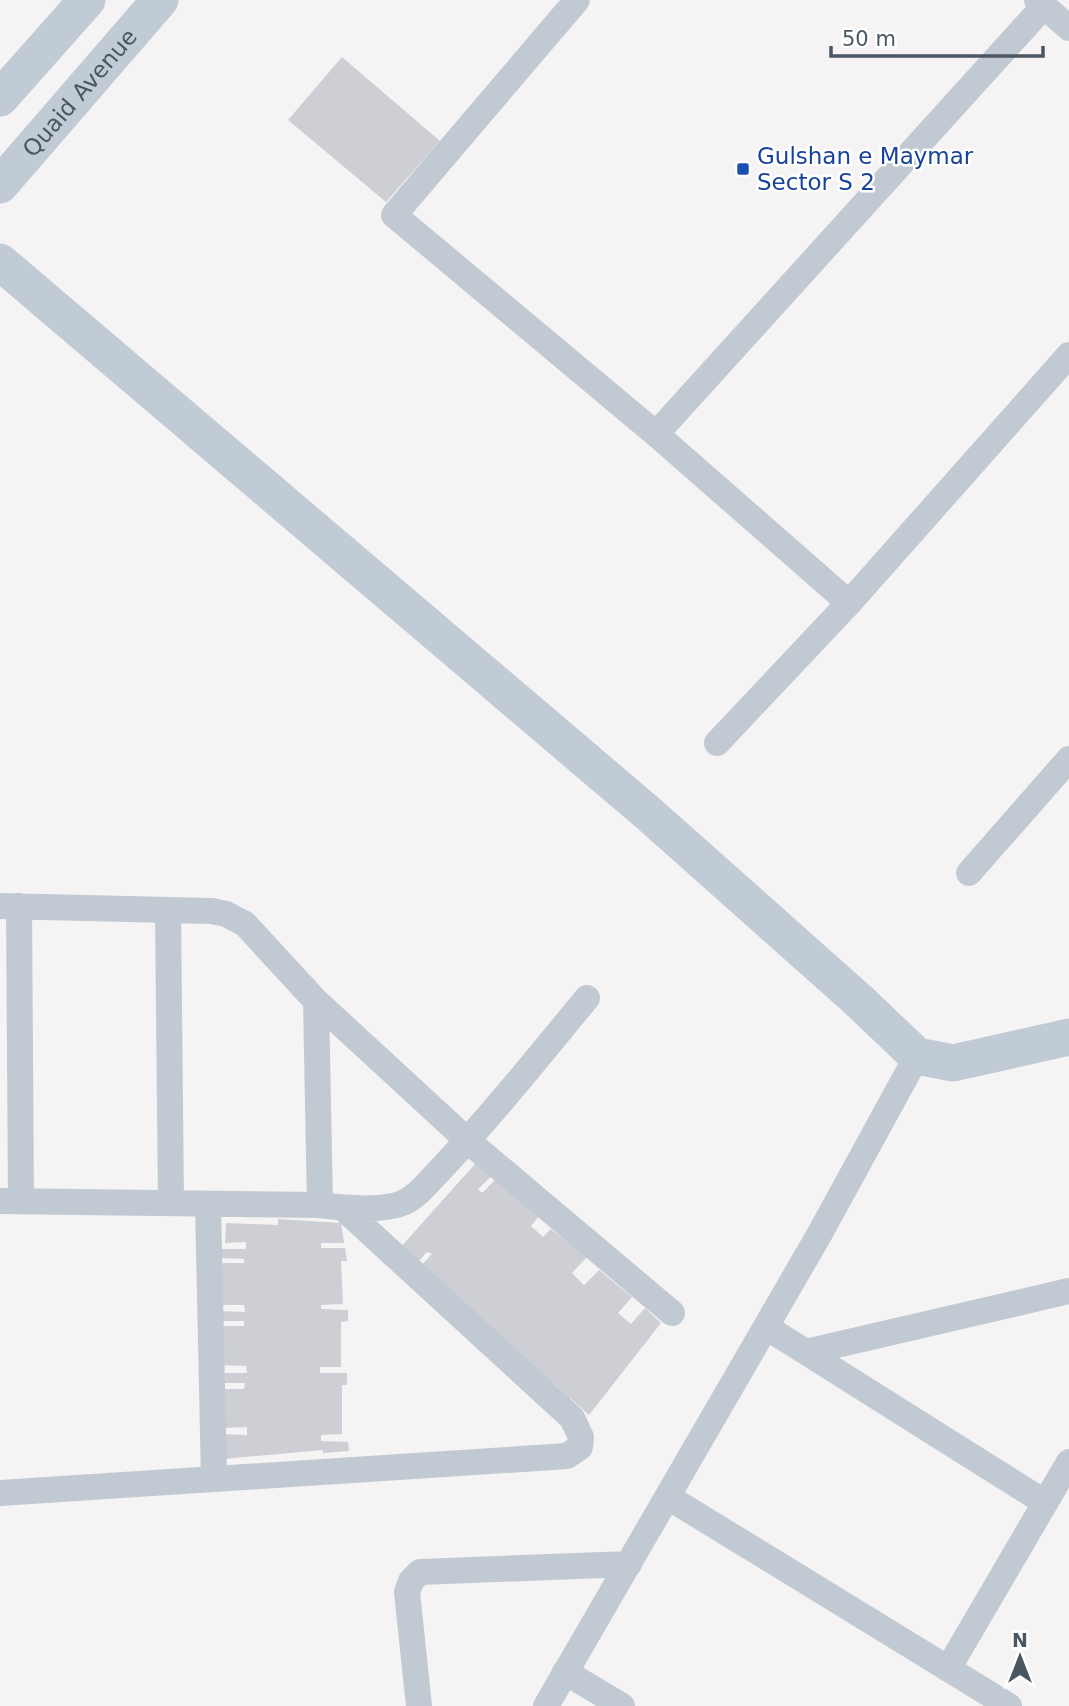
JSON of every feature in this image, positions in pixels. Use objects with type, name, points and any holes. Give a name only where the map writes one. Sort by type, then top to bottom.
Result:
[{"type":"street","points":[[0,98],[87,0]]},
{"type":"street","name":"Quaid Avenue","points":[[0,185],[160,0]]},
{"type":"street","points":[[577,0],[394,215],[656,434],[849,603]]},
{"type":"street","points":[[656,434],[1040,3],[1069,28]]},
{"type":"street","points":[[0,262],[649,814],[917,1056],[953,1063],[1069,1037]]},
{"type":"street","points":[[717,743],[849,603],[1069,355]]},
{"type":"street","points":[[969,873],[1069,759]]},
{"type":"street","points":[[587,998],[468,1141],[416,1195],[401,1204],[332,1207],[11,1201],[9,906],[212,911],[226,914],[245,924],[316,1001],[468,1141],[672,1312]]},
{"type":"street","points":[[168,911],[171,1203]]},
{"type":"street","points":[[0,1493],[567,1456],[580,1447],[581,1437],[572,1418],[332,1207],[316,1001]]},
{"type":"street","points":[[546,1706],[819,1235],[917,1056]]},
{"type":"street","points":[[208,1204],[214,1479]]},
{"type":"street","points":[[806,1352],[1069,1291]]},
{"type":"street","points":[[766,1327],[1044,1502]]},
{"type":"street","points":[[948,1669],[1069,1462]]},
{"type":"street","points":[[668,1497],[1009,1706]]},
{"type":"street","points":[[419,1706],[407,1592],[411,1581],[420,1572],[629,1564]]},
{"type":"street","points":[[565,1672],[622,1706]]},
{"type":"building","points":[[342,57],[440,141],[386,202],[288,120]]},
{"type":"building","points":[[475,1164],[493,1175],[478,1189],[482,1193],[500,1175],[539,1216],[531,1226],[543,1237],[551,1229],[587,1257],[572,1273],[584,1285],[599,1270],[632,1297],[618,1313],[631,1324],[645,1308],[661,1323],[589,1415],[569,1397],[565,1402],[554,1394],[559,1388],[415,1272],[432,1254],[427,1252],[415,1265],[399,1249]]},
{"type":"building","points":[[278,1219],[341,1223],[344,1243],[321,1243],[321,1248],[345,1248],[347,1261],[341,1261],[343,1304],[321,1305],[321,1309],[348,1310],[348,1321],[341,1322],[341,1367],[320,1367],[320,1373],[347,1373],[347,1385],[342,1385],[342,1434],[321,1435],[321,1441],[348,1442],[349,1451],[323,1453],[323,1450],[223,1459],[222,1434],[247,1435],[247,1427],[223,1428],[223,1389],[244,1389],[245,1383],[221,1383],[221,1373],[247,1373],[246,1366],[221,1365],[223,1326],[244,1326],[244,1321],[220,1321],[220,1311],[245,1312],[244,1305],[220,1305],[221,1263],[244,1263],[244,1259],[221,1258],[221,1249],[246,1249],[246,1242],[225,1243],[226,1223],[278,1225]]},
{"type":"place","name":"Gulshan e Maymar Sector S 2","points":[[743,169]]}]
